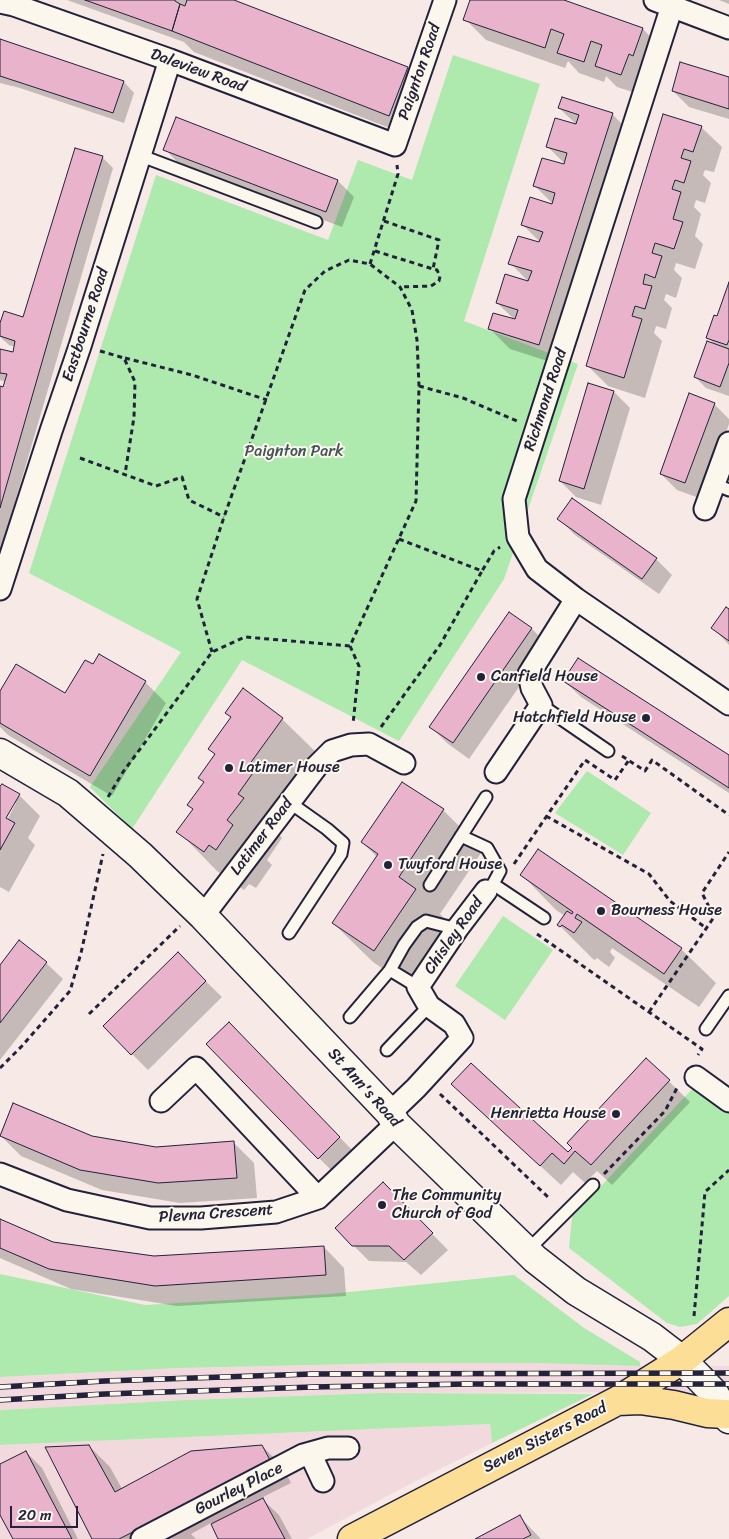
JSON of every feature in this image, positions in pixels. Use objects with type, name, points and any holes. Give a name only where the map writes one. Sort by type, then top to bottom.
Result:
[{"type":"highway","name":"Seven Sisters Road","points":[[352,1539],[617,1401],[682,1360],[729,1322]]},
{"type":"highway","points":[[617,1401],[640,1400],[727,1416]]},
{"type":"main road","name":"St Ann's Road","points":[[0,753],[68,793],[140,855],[200,913],[393,1118],[527,1251],[576,1291],[652,1337],[682,1360],[714,1393],[727,1416]]},
{"type":"street","name":"Paignton Road","points":[[394,145],[445,0]]},
{"type":"street","name":"Daleview Road","points":[[0,2],[14,5],[170,60],[394,145]]},
{"type":"street","points":[[663,3],[729,28]]},
{"type":"street","name":"Richmond Road","points":[[663,3],[537,428],[514,499],[518,537],[537,569],[576,599],[729,704]]},
{"type":"street","name":"Eastbourne Road","points":[[0,589],[50,431],[80,346],[170,60]]},
{"type":"street","points":[[705,509],[722,487],[729,442]]},
{"type":"street","points":[[496,772],[541,705],[532,688],[529,674],[576,599]]},
{"type":"street","points":[[360,745],[404,763]]},
{"type":"street","name":"Latimer Road","points":[[200,913],[317,766],[332,751],[360,745]]},
{"type":"street","name":"Chisley Road","points":[[423,996],[458,929],[490,888]]},
{"type":"street","points":[[393,1118],[424,1079],[462,1038],[454,1024],[423,996]]},
{"type":"street","points":[[161,1101],[196,1068],[318,1198]]},
{"type":"street","points":[[691,1072],[729,1101]]},
{"type":"street","name":"Plevna Crescent","points":[[0,1174],[67,1200],[150,1218],[201,1218],[276,1212],[318,1198],[393,1118]]},
{"type":"street","name":"Gourley Place","points":[[142,1539],[310,1453],[328,1448],[348,1448]]},
{"type":"street","points":[[310,1453],[323,1481]]},
{"type":"lane","points":[[139,155],[316,222]]},
{"type":"lane","points":[[541,705],[608,752]]},
{"type":"lane","points":[[430,886],[486,797]]},
{"type":"lane","points":[[288,802],[328,829],[343,843],[341,854],[289,934]]},
{"type":"lane","points":[[461,836],[487,848],[500,871],[490,888],[544,918]]},
{"type":"lane","points":[[350,1017],[390,970],[404,944],[417,928],[426,921],[458,929]]},
{"type":"lane","points":[[387,1050],[423,996],[390,970]]},
{"type":"lane","points":[[706,1029],[729,996]]},
{"type":"lane","points":[[527,1251],[593,1185]]},
{"type":"path","points":[[370,264],[398,174],[394,145]]},
{"type":"path","points":[[384,221],[439,240],[433,269]]},
{"type":"path","points":[[375,251],[437,270],[440,276],[436,285],[400,287]]},
{"type":"path","points":[[212,652],[197,599],[224,517],[305,290],[325,271],[349,260],[370,264],[400,287],[412,310],[417,340],[420,386],[416,501],[350,646],[359,666],[360,745]]},
{"type":"path","points":[[80,346],[192,375],[267,400]]},
{"type":"path","points":[[124,358],[135,382],[134,417],[125,474]]},
{"type":"path","points":[[420,386],[463,398],[537,428]]},
{"type":"path","points":[[80,458],[156,486],[182,477],[189,500],[224,517]]},
{"type":"path","points":[[360,745],[440,645],[494,551],[518,537]]},
{"type":"path","points":[[399,539],[482,571]]},
{"type":"path","points":[[0,1068],[70,991],[80,952],[103,823],[123,772],[212,652],[245,637],[350,646]]},
{"type":"path","points":[[608,752],[622,755],[645,771],[652,760],[729,815]]},
{"type":"path","points":[[514,872],[513,865],[585,760],[615,780],[629,760]]},
{"type":"path","points":[[546,816],[649,874],[670,901],[706,928]]},
{"type":"path","points":[[650,1012],[714,917],[702,893],[729,852]]},
{"type":"path","points":[[89,1014],[200,913]]},
{"type":"path","points":[[541,938],[546,930]]},
{"type":"path","points":[[534,932],[702,1049],[691,1072],[665,1111],[593,1185]]},
{"type":"path","points":[[424,1079],[550,1199]]},
{"type":"path","points":[[694,1316],[705,1192],[729,1170]]},
{"type":"shaded area","points":[[401,1363],[729,1366],[729,1392],[379,1393],[186,1400],[0,1410],[0,1377],[180,1368]]},
{"type":"shaded area","points":[[490,1424],[492,1443],[307,1539],[0,1539],[0,1445]]},
{"type":"green space","name":"Paignton Park","points":[[453,55],[540,84],[464,321],[578,364],[504,579],[399,741],[242,660],[132,829],[90,787],[181,652],[29,573],[156,175],[328,240],[358,160],[412,180]]},
{"type":"green space","points":[[587,771],[651,813],[623,855],[555,813]]},
{"type":"green space","points":[[503,916],[553,950],[505,1020],[455,986]]},
{"type":"green space","points":[[694,1087],[729,1113],[729,1296],[697,1324],[680,1327],[667,1323],[569,1248],[572,1217]]},
{"type":"green space","points":[[0,1274],[145,1305],[330,1294],[514,1275],[584,1328],[640,1362],[640,1366],[533,1363],[401,1363],[180,1368],[0,1377]]},
{"type":"green space","points":[[379,1393],[593,1394],[492,1443],[490,1424],[0,1445],[0,1410],[186,1400]]},
{"type":"building","points":[[85,0],[175,0],[180,4],[172,31]]},
{"type":"building","points":[[187,0],[234,0],[408,67],[389,116],[172,31],[180,4],[185,6]]},
{"type":"building","points":[[470,0],[564,0],[643,28],[633,56],[629,54],[621,75],[595,66],[602,45],[591,41],[584,62],[557,53],[564,34],[551,29],[545,48],[463,20]]},
{"type":"building","points":[[0,39],[124,81],[113,113],[0,76]]},
{"type":"building","points":[[680,62],[729,77],[729,109],[672,91]]},
{"type":"building","points":[[562,97],[613,113],[539,345],[488,329],[493,313],[515,319],[518,310],[496,303],[505,274],[528,281],[532,271],[508,264],[518,236],[539,242],[543,232],[521,225],[530,197],[552,204],[555,193],[533,186],[542,158],[564,164],[567,153],[546,147],[555,118],[576,124],[579,115],[558,108]]},
{"type":"building","points":[[663,114],[702,126],[693,152],[684,149],[681,158],[691,161],[684,183],[675,180],[672,189],[681,192],[673,219],[683,222],[674,249],[655,243],[652,253],[662,256],[655,278],[645,274],[643,284],[652,286],[645,309],[635,306],[632,316],[642,319],[624,378],[586,366]]},
{"type":"building","points":[[176,117],[338,180],[326,212],[163,150]]},
{"type":"building","points":[[75,148],[103,156],[0,508],[0,386],[3,387],[7,374],[0,373],[0,349],[13,352],[15,341],[0,336],[0,323],[4,311],[23,317]]},
{"type":"building","points":[[729,282],[729,340],[727,345],[706,338],[714,315],[717,316]]},
{"type":"building","points":[[707,341],[729,349],[729,363],[720,387],[694,377]]},
{"type":"building","points":[[588,383],[614,391],[584,489],[559,481]]},
{"type":"building","points":[[689,393],[715,403],[685,483],[660,474]]},
{"type":"building","points":[[572,498],[657,558],[642,579],[557,519]]},
{"type":"building","points":[[726,607],[729,609],[729,641],[711,628]]},
{"type":"building","name":"Canfield House","points":[[509,612],[532,628],[453,743],[429,727]]},
{"type":"building","points":[[99,654],[146,681],[90,776],[0,723],[0,691],[16,664],[65,693],[85,660],[93,664]]},
{"type":"building","name":"Hatchfield House","points":[[578,658],[729,755],[729,788],[563,681]]},
{"type":"building","name":"Latimer House","points":[[243,688],[283,718],[249,765],[255,770],[238,794],[244,798],[227,820],[233,825],[216,850],[209,845],[204,852],[176,832],[193,809],[187,805],[204,782],[198,778],[215,754],[208,749],[231,717],[225,713]]},
{"type":"building","name":"Twyford House","points":[[402,782],[444,809],[399,877],[416,889],[374,951],[332,923],[378,854],[361,842]]},
{"type":"building","points":[[2,784],[20,794],[6,818],[15,823],[0,850],[0,786]]},
{"type":"building","name":"Bourness House","points":[[538,849],[682,948],[664,974],[577,914],[575,918],[582,922],[574,933],[562,925],[560,927],[557,925],[567,911],[572,914],[573,912],[520,875]]},
{"type":"building","points":[[19,940],[47,962],[0,1023],[0,965]]},
{"type":"building","points":[[178,952],[206,981],[131,1055],[103,1026]]},
{"type":"building","points":[[229,1022],[340,1137],[318,1159],[206,1044]]},
{"type":"building","name":"Henrietta House","points":[[646,1058],[670,1080],[591,1165],[575,1151],[564,1164],[552,1153],[540,1166],[451,1084],[471,1063],[568,1152],[572,1148],[567,1143]]},
{"type":"building","points":[[13,1103],[92,1136],[156,1147],[234,1141],[237,1178],[158,1183],[80,1170],[0,1136]]},
{"type":"building","name":"The Community Church of God","points":[[383,1182],[433,1233],[404,1260],[389,1246],[352,1246],[335,1228]]},
{"type":"building","points":[[0,1219],[53,1242],[154,1256],[324,1246],[326,1275],[155,1286],[49,1269],[0,1248]]},
{"type":"building","points":[[89,1445],[115,1492],[191,1451],[262,1445],[271,1462],[119,1539],[92,1539],[45,1447]]},
{"type":"building","points":[[26,1451],[72,1539],[13,1539],[0,1515],[0,1464]]},
{"type":"building","points":[[263,1498],[285,1539],[218,1539],[211,1524]]},
{"type":"building","points":[[520,1515],[531,1535],[523,1539],[475,1539]]},
{"type":"railway","points":[[0,1387],[105,1381],[312,1374],[729,1373]]},
{"type":"railway","points":[[0,1400],[105,1394],[313,1387],[466,1384],[729,1384]]},
{"type":"place","name":"Canfield House","points":[[481,677]]},
{"type":"place","name":"Hatchfield House","points":[[646,718]]},
{"type":"place","name":"Latimer House","points":[[229,768]]},
{"type":"place","name":"Twyford House","points":[[388,865]]},
{"type":"place","name":"Bourness House","points":[[601,911]]},
{"type":"place","name":"Henrietta House","points":[[616,1114]]},
{"type":"place","name":"The Community Church of God","points":[[382,1205]]}]
